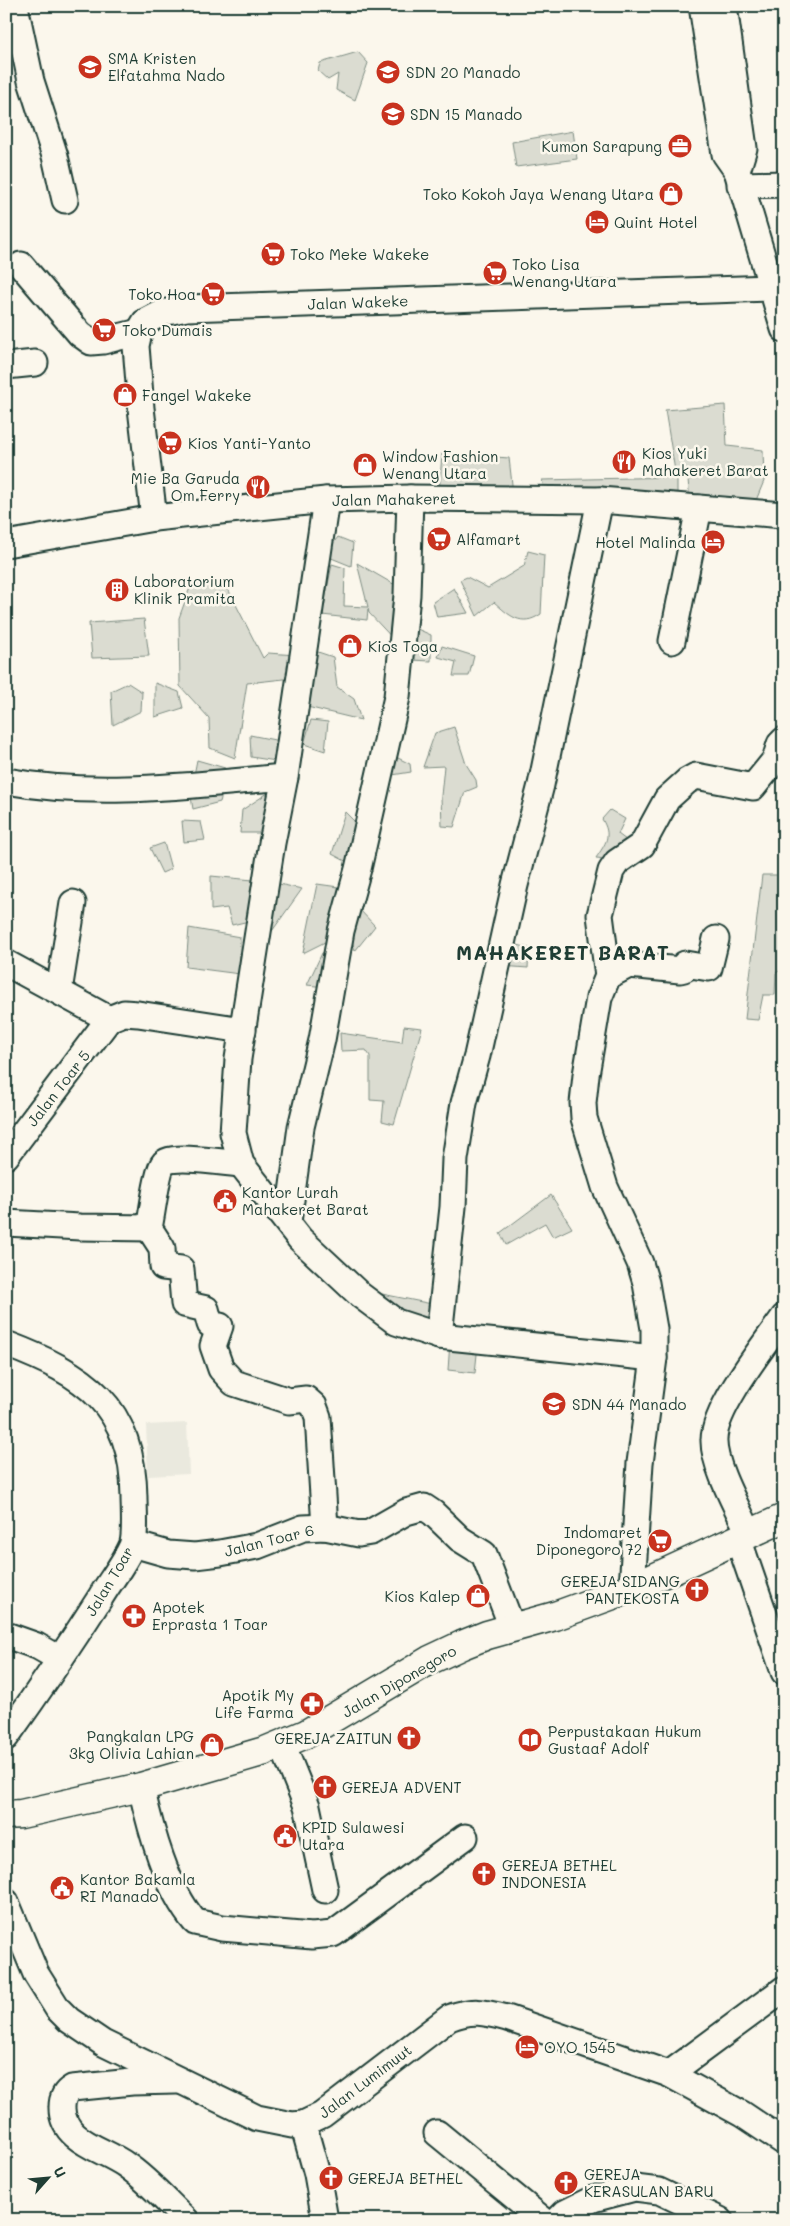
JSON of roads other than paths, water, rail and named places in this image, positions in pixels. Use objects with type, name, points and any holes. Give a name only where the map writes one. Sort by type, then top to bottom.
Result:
[{"type":"main road","name":"Jalan Diponegoro","points":[[6,1815],[21,1814],[141,1788],[265,1752],[306,1734],[430,1660],[462,1645],[555,1616],[632,1588],[743,1535],[784,1518]]},
{"type":"street","points":[[15,6],[32,81],[55,156],[65,200]]},
{"type":"street","points":[[702,6],[725,154],[738,178],[784,328]]},
{"type":"street","points":[[724,6],[744,148],[738,178]]},
{"type":"street","points":[[738,178],[784,184]]},
{"type":"street","points":[[21,265],[80,334],[90,342],[139,332],[136,346],[154,518]]},
{"type":"street","name":"Jalan Wakeke","points":[[139,332],[145,322],[162,312],[186,308],[772,288]]},
{"type":"street","points":[[6,366],[35,363]]},
{"type":"street","points":[[288,1222],[301,1128],[322,1040],[341,931],[358,870],[397,697],[408,595],[410,498]]},
{"type":"street","name":"Jalan Mahakeret","points":[[6,544],[154,518],[326,500],[410,498],[600,500],[784,515]]},
{"type":"street","points":[[326,500],[285,778],[272,843],[238,1059],[233,1133],[241,1164],[300,1239],[381,1312],[396,1322],[439,1336],[654,1358]]},
{"type":"street","points":[[439,1336],[453,1207],[455,1159],[464,1103],[514,885],[541,785],[600,500]]},
{"type":"street","points":[[672,640],[699,508]]},
{"type":"street","points":[[632,1588],[634,1524],[654,1358],[654,1329],[646,1283],[640,1263],[605,1187],[584,1118],[583,1102],[586,1075],[599,998],[608,976],[600,915],[611,871],[617,862],[642,845],[666,799],[687,780],[696,776],[753,787],[775,760],[780,744],[784,740]]},
{"type":"street","points":[[6,781],[85,791],[141,789],[285,778]]},
{"type":"street","points":[[59,992],[73,903]]},
{"type":"street","points":[[608,976],[629,965],[680,970],[684,969],[685,964],[709,968],[716,939]]},
{"type":"street","points":[[6,963],[109,1019],[124,1013],[138,1014],[243,1030]]},
{"type":"street","name":"Jalan Toar 5","points":[[6,1156],[109,1019]]},
{"type":"street","points":[[241,1164],[178,1159],[166,1161],[161,1167],[150,1228],[162,1248],[163,1266],[181,1269],[184,1304],[206,1309],[210,1324],[220,1326],[213,1346],[221,1369],[234,1383],[289,1401],[306,1399],[314,1406],[318,1417],[325,1527]]},
{"type":"street","points":[[6,1223],[150,1228]]},
{"type":"street","points":[[784,1317],[732,1392],[715,1428],[714,1440],[716,1456],[743,1535],[784,1672]]},
{"type":"street","name":"Jalan Toar","points":[[6,1344],[42,1358],[88,1385],[112,1410],[127,1444],[134,1479],[133,1544],[60,1659],[6,1737]]},
{"type":"street","name":"Jalan Toar 6","points":[[133,1544],[168,1554],[194,1556],[257,1546],[291,1531],[303,1528],[325,1527],[359,1534],[371,1532],[406,1512],[424,1507],[434,1513],[460,1539],[484,1554],[512,1628]]},
{"type":"street","points":[[6,1635],[36,1646],[60,1659]]},
{"type":"street","points":[[282,1744],[307,1806],[324,1890]]},
{"type":"street","points":[[141,1788],[157,1843],[182,1904],[195,1922],[222,1928],[312,1936],[333,1934],[465,1837]]},
{"type":"street","name":"Jalan Lumimuut","points":[[6,1902],[11,1930],[45,1990],[58,2009],[69,2020],[103,2043],[256,2118],[277,2123],[303,2124],[322,2115],[357,2090],[436,2026],[449,2018],[467,2012],[484,2012],[507,2018],[669,2074],[742,2114],[784,2142]]},
{"type":"street","points":[[669,2074],[784,1989]]},
{"type":"street","points":[[178,2080],[72,2088],[64,2097],[62,2111],[63,2119],[74,2135],[127,2165],[186,2220]]},
{"type":"street","points":[[303,2124],[317,2174],[325,2220]]},
{"type":"street","points":[[437,2133],[559,2218],[593,2198],[635,2188],[659,2191],[720,2220]]},
{"type":"place","name":"SMA Kristen Elfatahma Nado","points":[[90,67]]},
{"type":"place","name":"SDN 20 Manado","points":[[388,72]]},
{"type":"place","name":"SDN 15 Manado","points":[[393,114]]},
{"type":"place","name":"Kumon Sarapung","points":[[680,146]]},
{"type":"place","name":"Toko Kokoh Jaya Wenang Utara","points":[[671,194]]},
{"type":"place","name":"Quint Hotel","points":[[597,222]]},
{"type":"place","name":"Toko Meke Wakeke","points":[[273,254]]},
{"type":"place","name":"Toko Lisa Wenang Utara","points":[[495,273]]},
{"type":"place","name":"Toko Hoa","points":[[213,294]]},
{"type":"place","name":"Toko Dumais","points":[[104,330]]},
{"type":"place","name":"Fangel Wakeke","points":[[125,395]]},
{"type":"place","name":"Kios Yanti-Yanto","points":[[170,443]]},
{"type":"place","name":"Kios Yuki Mahakeret Barat","points":[[624,462]]},
{"type":"place","name":"Window Fashion Wenang Utara","points":[[365,465]]},
{"type":"place","name":"Mie Ba Garuda Om Ferry","points":[[258,487]]},
{"type":"place","name":"Alfamart","points":[[439,539]]},
{"type":"place","name":"Hotel Malinda","points":[[713,542]]},
{"type":"place","name":"Laboratorium Klinik Pramita","points":[[117,590]]},
{"type":"place","name":"Kios Toga","points":[[350,646]]},
{"type":"place","name":"Kantor Lurah Mahakeret Barat","points":[[225,1201]]},
{"type":"place","name":"SDN 44 Manado","points":[[554,1404]]},
{"type":"place","name":"Indomaret Diponegoro 72","points":[[660,1541]]},
{"type":"place","name":"GEREJA SIDANG PANTEKOSTA","points":[[697,1590]]},
{"type":"place","name":"Kios Kalep","points":[[478,1596]]},
{"type":"place","name":"Apotek Erprasta 1 Toar","points":[[134,1616]]},
{"type":"place","name":"Apotik My Life Farma","points":[[312,1704]]},
{"type":"place","name":"GEREJA ZAITUN","points":[[409,1738]]},
{"type":"place","name":"Perpustakaan Hukum Gustaaf Adolf","points":[[530,1740]]},
{"type":"place","name":"Pangkalan LPG 3kg Olivia Lahian","points":[[212,1745]]},
{"type":"place","name":"GEREJA ADVENT","points":[[325,1787]]},
{"type":"place","name":"KPID Sulawesi Utara","points":[[285,1836]]},
{"type":"place","name":"GEREJA BETHEL INDONESIA","points":[[484,1874]]},
{"type":"place","name":"Kantor Bakamla RI Manado","points":[[62,1888]]},
{"type":"place","name":"OYO 1545","points":[[527,2047]]},
{"type":"place","name":"GEREJA BETHEL","points":[[331,2178]]},
{"type":"place","name":"GEREJA KERASULAN BARU","points":[[566,2183]]},
{"type":"district","name":"MAHAKERET BARAT","points":[[563,952]]}]
